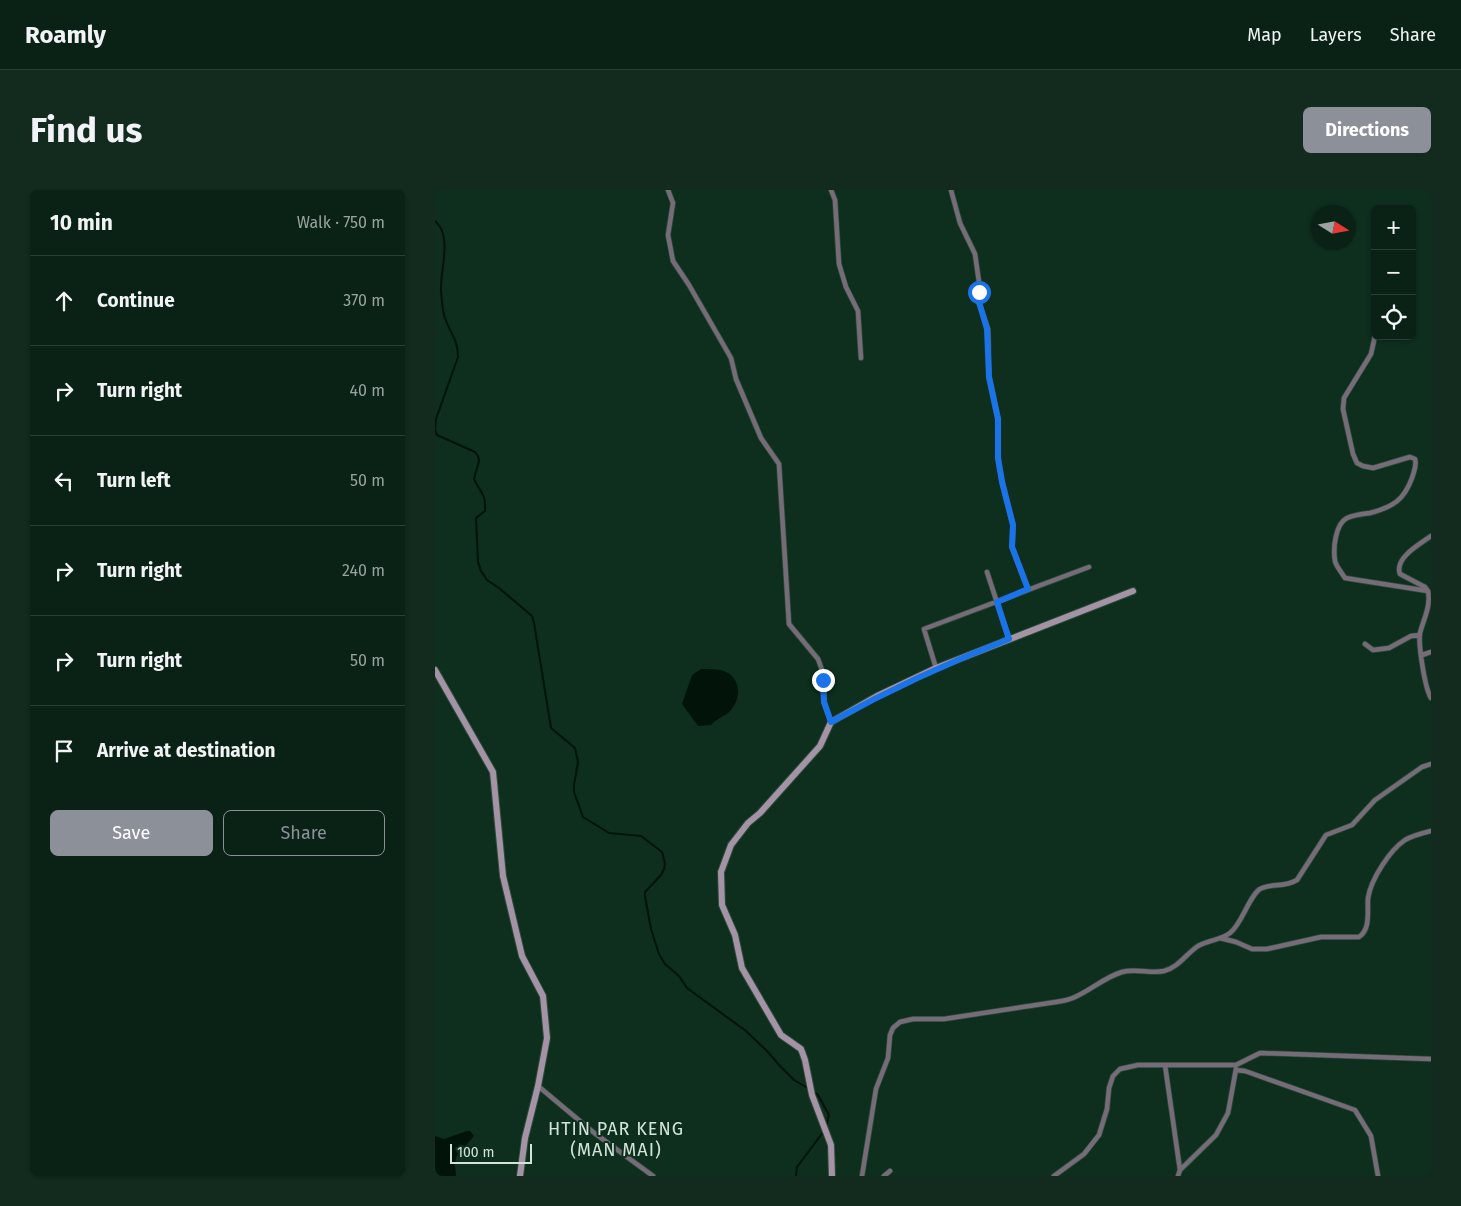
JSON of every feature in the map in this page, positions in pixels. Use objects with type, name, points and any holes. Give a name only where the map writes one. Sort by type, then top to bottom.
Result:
[{"type":"street","points":[[669,190],[673,203],[667,235],[673,261],[731,358],[736,379],[751,417],[761,438],[779,464],[789,624],[818,658],[823,670],[824,702],[831,722]]},
{"type":"street","points":[[831,190],[835,200],[839,264],[858,311],[861,358]]},
{"type":"street","points":[[951,190],[959,223],[975,254],[979,282],[979,302],[987,329],[989,377],[998,419],[998,458],[1013,525],[1012,547],[1028,589]]},
{"type":"street","points":[[1374,340],[1371,354],[1344,398],[1343,409],[1353,454],[1357,463],[1373,468],[1410,457],[1415,459],[1417,464],[1407,492],[1401,499],[1384,508],[1352,516],[1343,522],[1339,527],[1335,544],[1335,562],[1345,578],[1428,591]]},
{"type":"street","points":[[1431,536],[1410,552],[1399,564],[1401,574],[1425,587],[1430,598],[1430,605],[1420,634],[1423,669],[1431,698]]},
{"type":"street","points":[[936,668],[924,629],[1089,566]]},
{"type":"street","points":[[987,572],[1009,639]]},
{"type":"street","points":[[832,1176],[831,1145],[811,1092],[801,1049],[781,1035],[742,968],[735,935],[723,905],[721,872],[731,845],[748,823],[760,813],[820,746],[831,722],[877,696],[936,668],[1133,591]]},
{"type":"street","points":[[1365,644],[1373,650],[1389,648],[1411,636],[1420,634]]},
{"type":"street","points":[[1422,655],[1431,652]]},
{"type":"street","points":[[435,670],[437,678],[493,772],[503,876],[522,956],[543,996],[547,1038],[538,1086],[525,1138],[520,1176]]},
{"type":"street","points":[[862,1176],[876,1089],[888,1058],[890,1035],[893,1028],[900,1022],[913,1019],[944,1018],[999,1012],[1073,998],[1124,972],[1135,970],[1163,972],[1176,967],[1196,948],[1209,940],[1230,933],[1261,888],[1289,885],[1297,880],[1326,835],[1353,825],[1375,800],[1422,767],[1431,764]]},
{"type":"street","points":[[1219,938],[1252,948],[1267,949],[1321,937],[1359,937],[1366,928],[1369,896],[1373,884],[1384,864],[1396,848],[1407,839],[1431,832]]},
{"type":"street","points":[[1180,1170],[1216,1135],[1229,1113],[1236,1068],[1260,1053],[1431,1058]]},
{"type":"street","points":[[1054,1176],[1085,1154],[1099,1135],[1107,1110],[1109,1088],[1113,1076],[1120,1069],[1138,1065],[1165,1065],[1236,1068],[1355,1110],[1371,1136],[1378,1176]]},
{"type":"street","points":[[1165,1065],[1180,1170],[1178,1176]]},
{"type":"street","points":[[538,1086],[593,1132],[653,1176]]},
{"type":"street","points":[[885,1176],[890,1171]]},
{"type":"shaded area","points":[[701,669],[721,670],[732,676],[736,681],[738,693],[735,704],[729,712],[711,725],[698,726],[682,704],[692,675]]},
{"type":"shaded area","points":[[470,1131],[474,1136],[456,1157],[456,1176],[438,1176],[435,1170],[435,1136],[444,1139]]},
{"type":"waterway","points":[[435,221],[440,227],[445,244],[441,282],[443,312],[458,351],[458,357],[436,419],[435,429]]},
{"type":"waterway","points":[[435,430],[437,435],[475,452],[478,456],[479,461],[474,479],[484,496],[485,505],[485,511],[476,518],[478,562],[487,580],[532,616],[551,728],[575,748],[578,762],[574,792],[583,817],[609,833],[641,836],[662,852],[665,863],[664,869],[661,875],[645,892],[651,929],[659,954],[665,964],[679,976],[687,988],[746,1031],[794,1080],[808,1088]]},
{"type":"waterway","points":[[814,1092],[818,1095],[829,1115],[826,1127]]},
{"type":"waterway","points":[[796,1176],[797,1167],[824,1131]]},
{"type":"district","name":"HTIN PAR KENG (MAN MAI)","points":[[616,1140]]},
{"type":"route","points":[[823,680],[824,702],[831,722],[877,696],[936,668],[1009,639],[997,602],[1028,589],[1012,547],[1013,525],[998,458],[998,419],[989,377],[987,329],[979,302],[979,292]]}]
